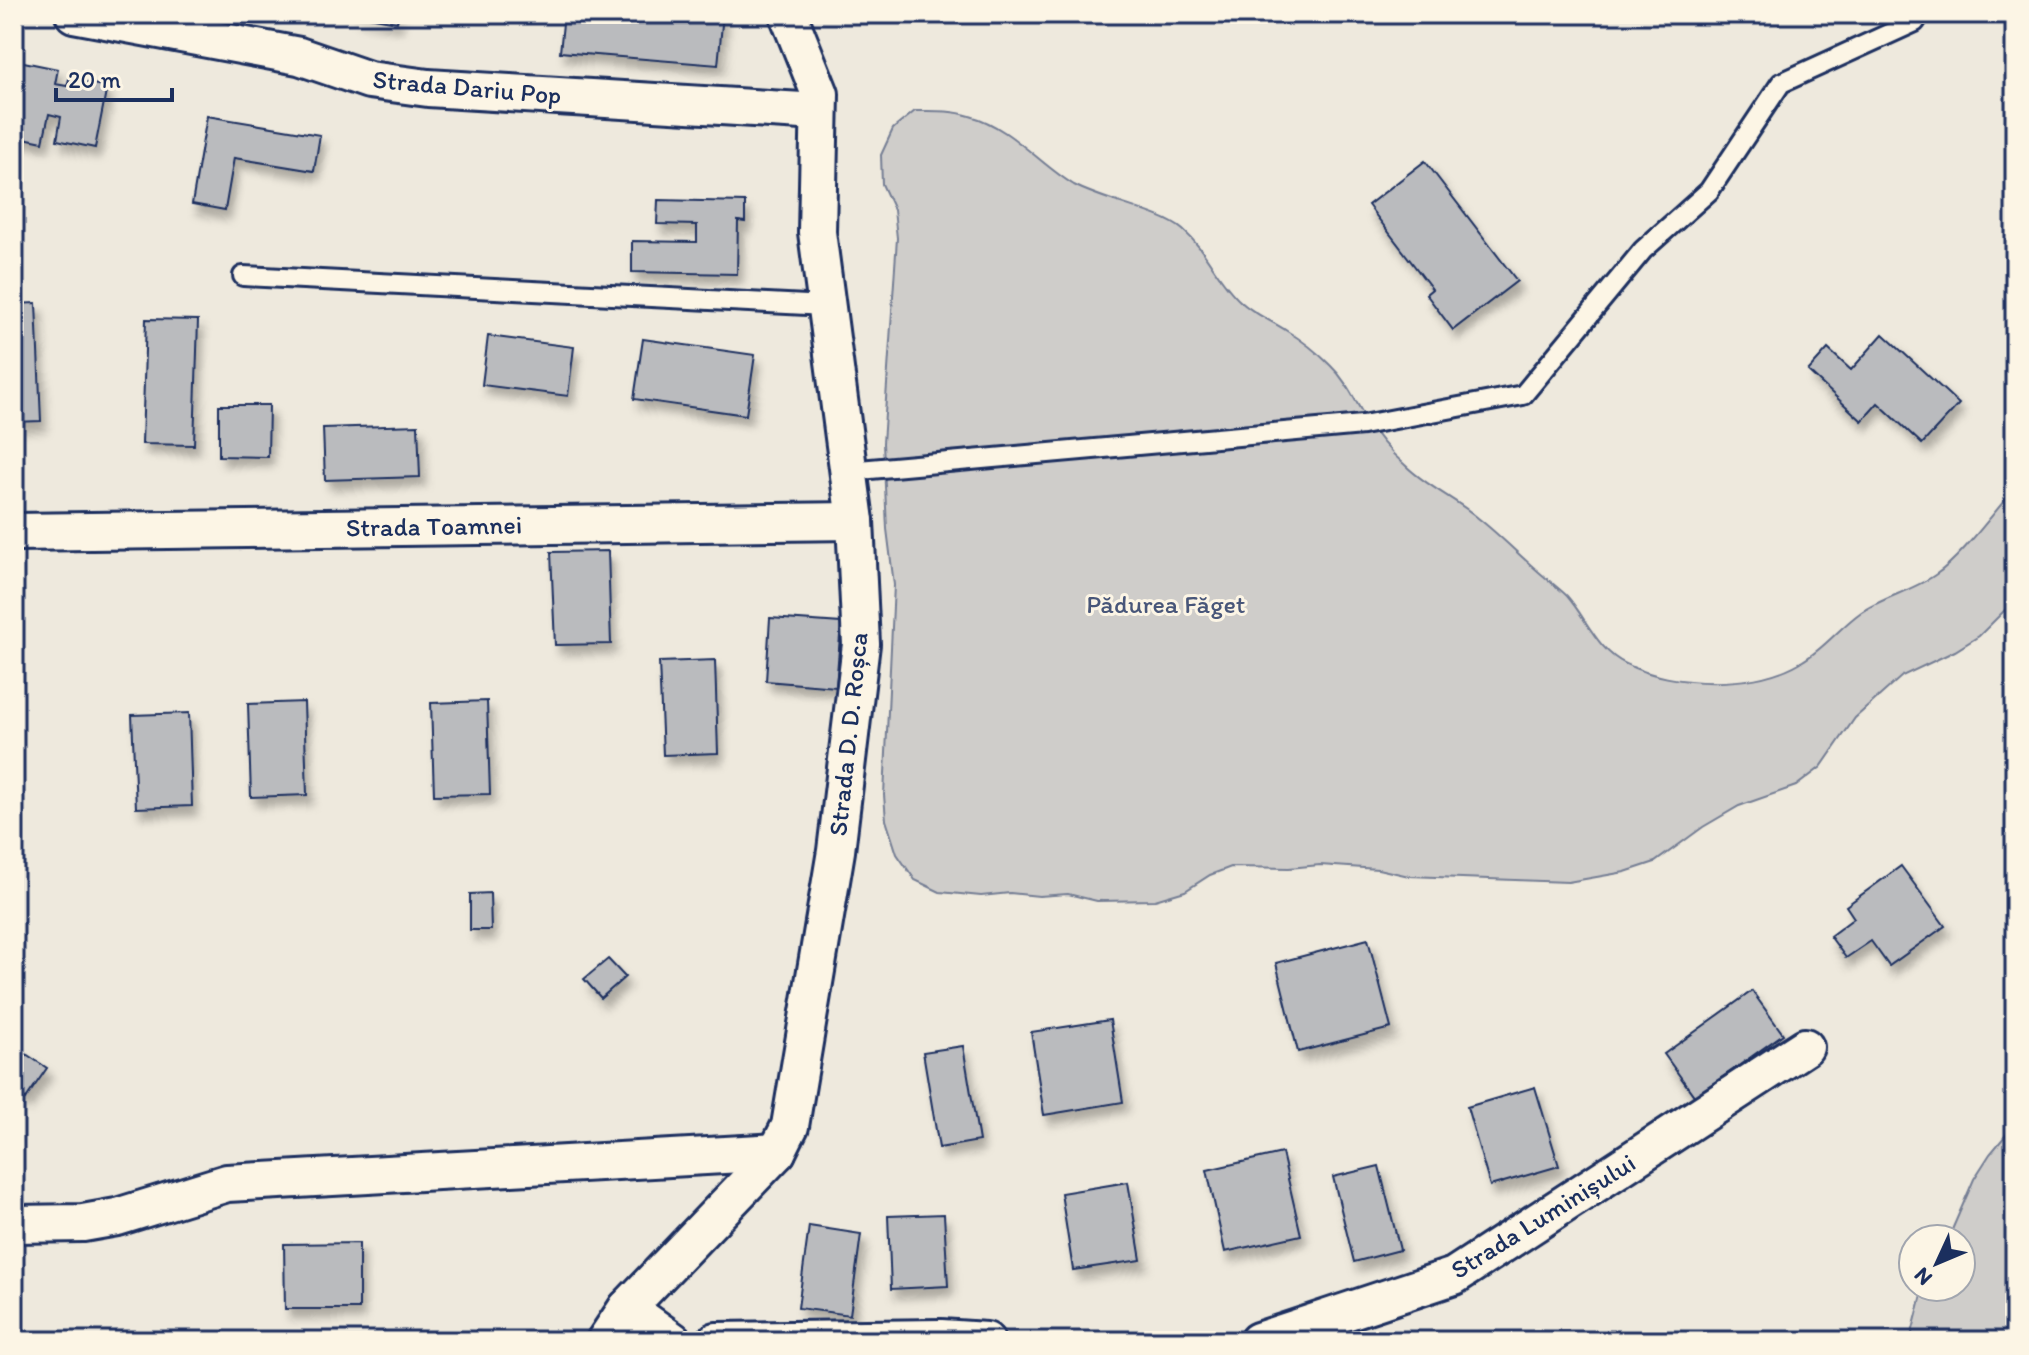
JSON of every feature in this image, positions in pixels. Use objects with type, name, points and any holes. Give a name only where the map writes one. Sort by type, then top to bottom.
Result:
[{"type":"street","name":"Strada Dariu Pop","points":[[74,14],[299,56],[369,80],[428,88],[819,112]]},
{"type":"street","name":"Strada D. D. Roșca","points":[[605,1341],[627,1308],[777,1152],[790,1126],[836,851],[861,644],[855,521],[817,232],[820,94],[788,14]]},
{"type":"street","name":"Strada Toamnei","points":[[14,532],[855,521]]},
{"type":"street","name":"Strada Luminișului","points":[[1258,1341],[1454,1276],[1805,1047]]},
{"type":"street","points":[[14,1224],[95,1221],[227,1183],[777,1152]]},
{"type":"street","points":[[627,1308],[673,1341]]},
{"type":"street","points":[[716,1341],[941,1338],[986,1341]]},
{"type":"lane","points":[[848,471],[1363,425],[1523,395],[1643,250],[1709,191],[1781,83],[1915,22],[1920,14]]},
{"type":"lane","points":[[243,276],[826,306]]},
{"type":"green space","name":"Pădurea Făget","points":[[915,111],[943,111],[985,121],[1012,137],[1074,185],[1161,218],[1183,230],[1240,301],[1304,342],[1336,371],[1373,430],[1399,460],[1422,480],[1478,518],[1567,596],[1607,651],[1626,664],[1667,678],[1690,681],[1738,681],[1782,671],[1809,657],[1860,613],[1926,581],[1945,568],[2015,488],[2015,600],[1979,636],[1902,676],[1855,718],[1821,767],[1796,786],[1739,806],[1703,827],[1655,862],[1625,872],[1568,882],[1409,876],[1378,869],[1320,865],[1231,867],[1210,875],[1185,891],[1155,900],[1097,901],[1068,894],[981,896],[940,892],[915,880],[897,854],[886,820],[884,795],[894,585],[887,529],[883,443],[897,238],[894,210],[882,184],[881,155],[893,129]]},
{"type":"green space","points":[[2015,1124],[2015,1341],[1910,1341],[1920,1303],[1977,1303],[1977,1223],[1955,1223],[1974,1179]]},
{"type":"building","points":[[352,14],[399,14],[397,22]]},
{"type":"building","points":[[564,14],[723,14],[718,65],[560,52]]},
{"type":"building","points":[[14,60],[58,69],[55,84],[67,86],[69,79],[107,87],[95,148],[57,140],[61,117],[49,114],[43,142],[14,136]]},
{"type":"building","points":[[207,116],[320,135],[314,171],[234,158],[225,210],[192,204]]},
{"type":"building","points":[[1425,161],[1517,281],[1453,330],[1426,294],[1432,289],[1368,205]]},
{"type":"building","points":[[658,200],[745,202],[745,222],[738,221],[737,274],[632,272],[632,241],[697,242],[697,225],[657,224]]},
{"type":"building","points":[[36,303],[41,421],[14,422],[14,304]]},
{"type":"building","points":[[146,319],[198,320],[194,445],[142,444]]},
{"type":"building","points":[[1883,334],[1959,404],[1922,444],[1878,403],[1862,421],[1808,371],[1828,349],[1851,370]]},
{"type":"building","points":[[488,336],[574,347],[568,396],[482,385]]},
{"type":"building","points":[[643,339],[755,355],[746,415],[634,399]]},
{"type":"building","points":[[219,405],[269,405],[268,457],[219,456]]},
{"type":"building","points":[[418,425],[420,477],[325,480],[323,428]]},
{"type":"building","points":[[608,551],[611,644],[555,645],[551,552]]},
{"type":"building","points":[[770,618],[841,623],[836,687],[766,681]]},
{"type":"building","points":[[715,660],[718,753],[663,755],[659,662]]},
{"type":"building","points":[[487,701],[490,794],[434,795],[431,703]]},
{"type":"building","points":[[304,702],[307,795],[251,797],[248,704]]},
{"type":"building","points":[[189,713],[192,806],[136,808],[132,715]]},
{"type":"building","points":[[1901,866],[1945,926],[1889,966],[1871,941],[1846,958],[1830,936],[1854,918],[1846,906]]},
{"type":"building","points":[[490,893],[491,930],[470,930],[470,894]]},
{"type":"building","points":[[1368,939],[1391,1028],[1298,1052],[1276,963]]},
{"type":"building","points":[[608,959],[625,977],[601,998],[584,979]]},
{"type":"building","points":[[1752,991],[1783,1034],[1695,1097],[1664,1054]]},
{"type":"building","points":[[1110,1020],[1123,1102],[1044,1115],[1031,1032]]},
{"type":"building","points":[[14,1046],[47,1068],[25,1100],[14,1093]]},
{"type":"building","points":[[963,1046],[979,1141],[939,1148],[923,1052]]},
{"type":"building","points":[[1535,1087],[1559,1166],[1490,1186],[1467,1107]]},
{"type":"building","points":[[1282,1153],[1301,1235],[1225,1252],[1207,1170]]},
{"type":"building","points":[[1379,1166],[1400,1250],[1354,1262],[1333,1177]]},
{"type":"building","points":[[1128,1182],[1141,1260],[1073,1270],[1061,1193]]},
{"type":"building","points":[[944,1214],[948,1286],[891,1289],[888,1216]]},
{"type":"building","points":[[809,1226],[861,1234],[850,1315],[798,1308]]},
{"type":"building","points":[[359,1243],[359,1309],[285,1309],[284,1244]]}]
